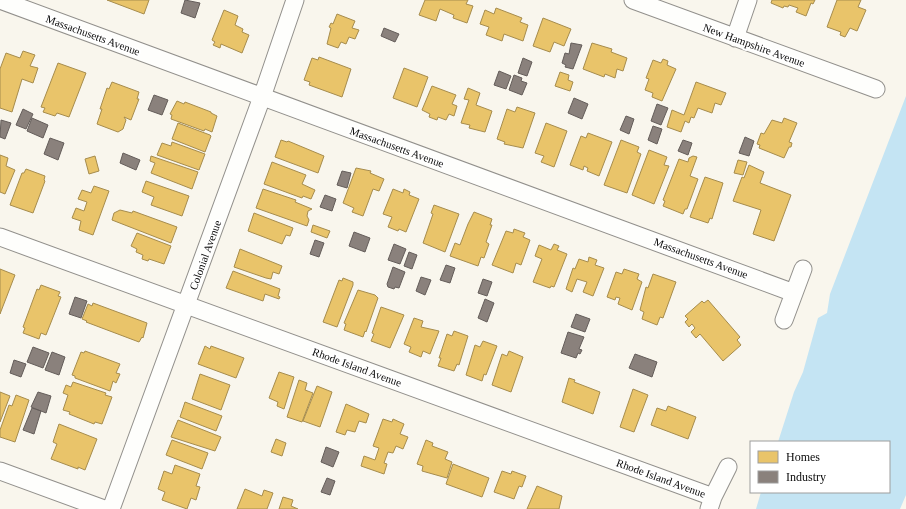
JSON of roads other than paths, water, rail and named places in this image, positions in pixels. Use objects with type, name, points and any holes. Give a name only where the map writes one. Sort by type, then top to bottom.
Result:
[{"type":"street","name":"Massachusetts Avenue","points":[[0,0],[262,98],[794,293]]},
{"type":"street","name":"Colonial Avenue","points":[[111,509],[262,98],[295,0]]},
{"type":"street","name":"New Hampshire Avenue","points":[[633,0],[876,89]]},
{"type":"street","points":[[735,38],[748,0]]},
{"type":"street","name":"Rhode Island Avenue","points":[[0,237],[187,305],[711,503],[728,467]]},
{"type":"street","points":[[784,320],[803,269]]},
{"type":"street","points":[[0,471],[104,509]]},
{"type":"water","points":[[906,96],[906,495],[900,509],[756,509],[761,493],[890,493],[890,441],[778,441],[794,392],[803,372],[818,318],[827,313],[830,294]]}]
